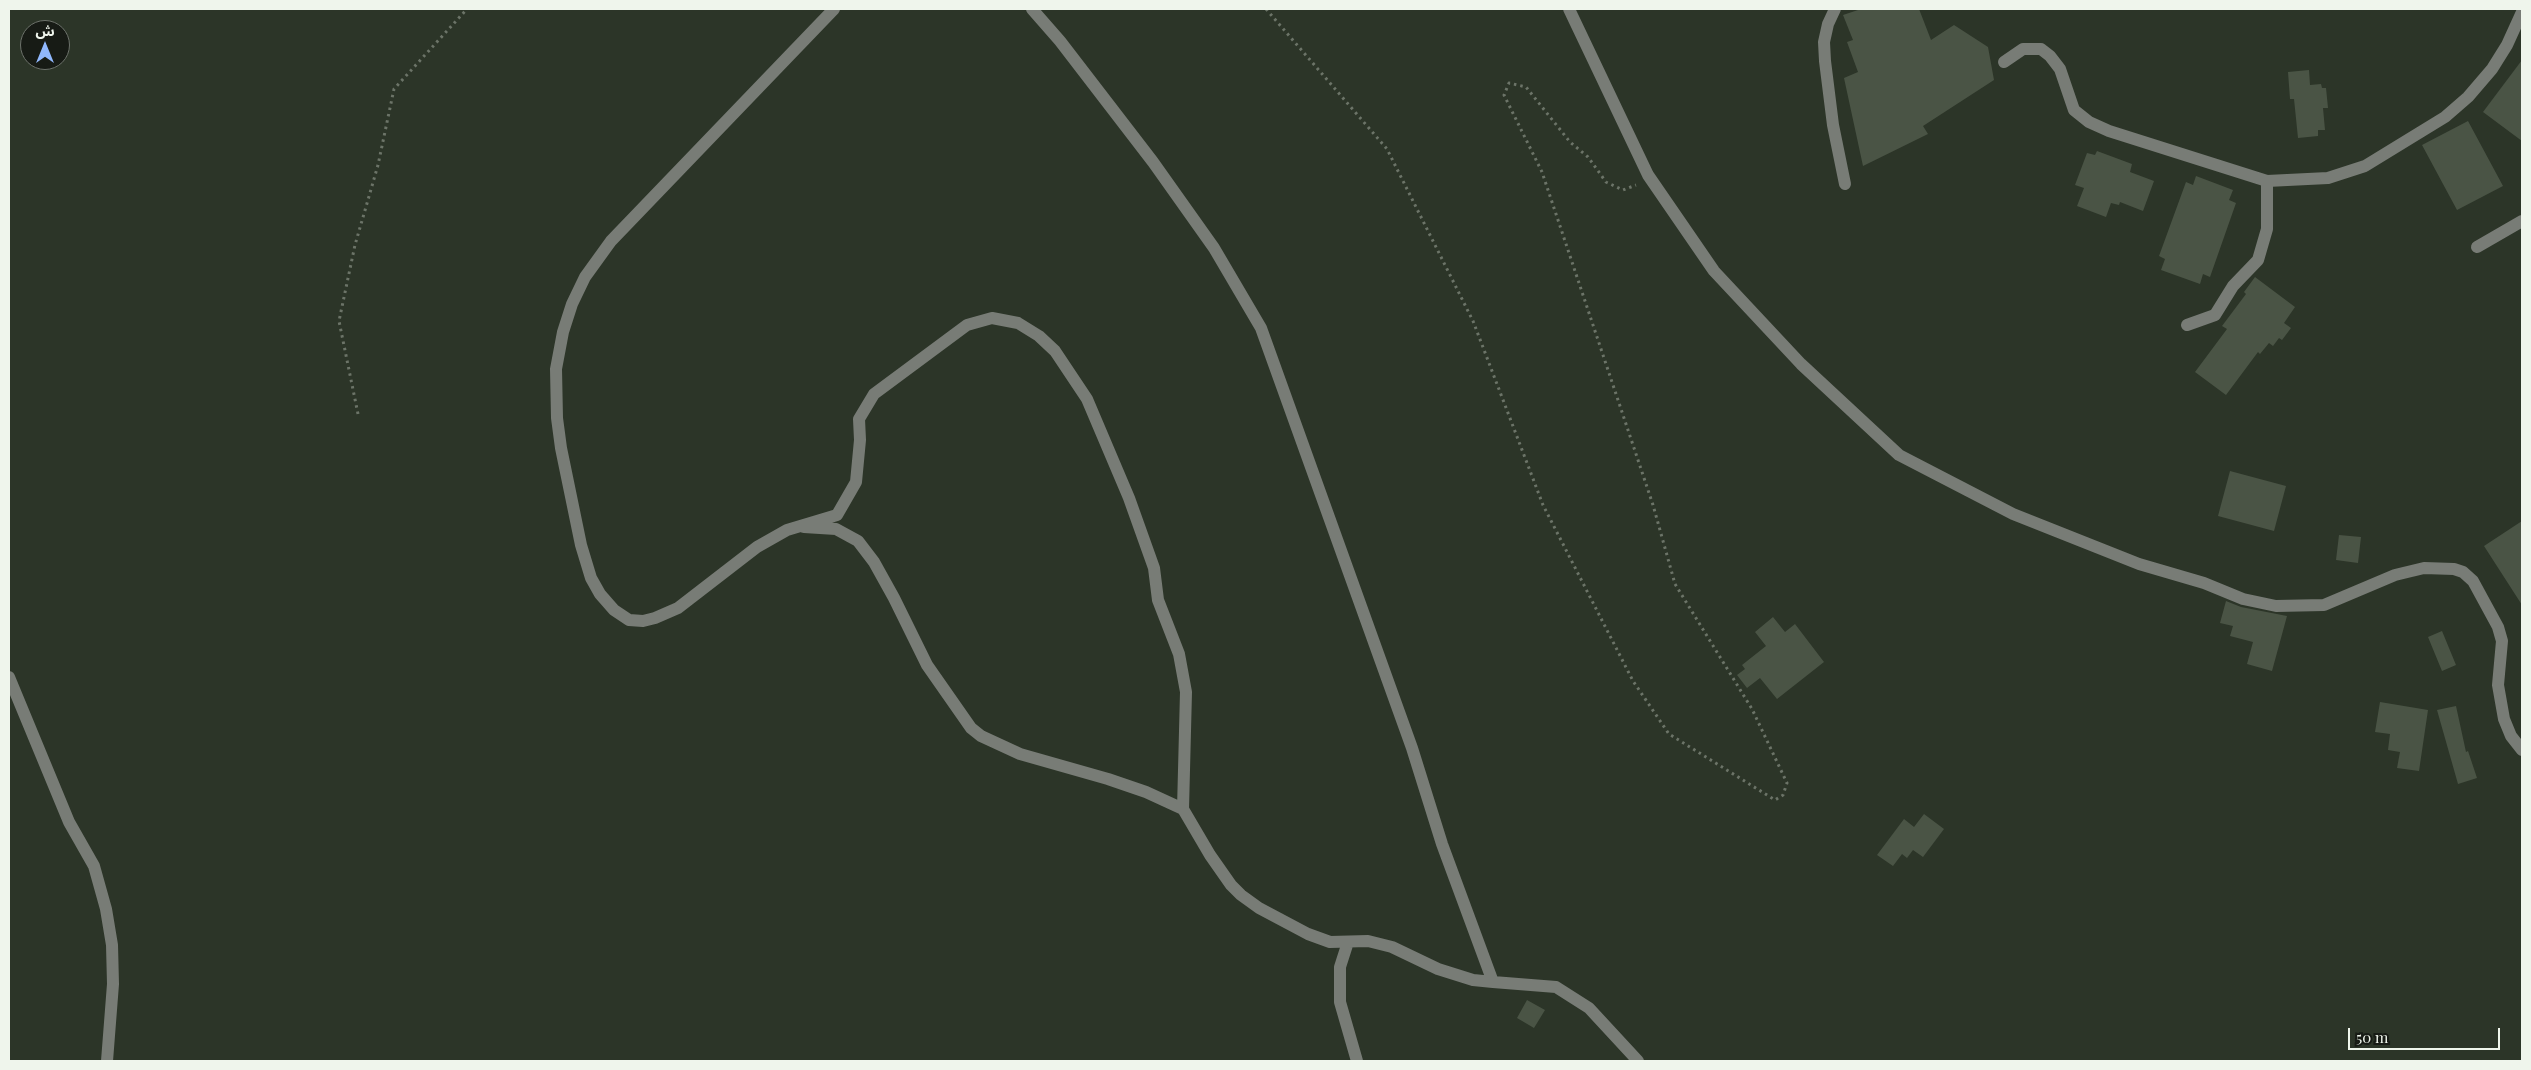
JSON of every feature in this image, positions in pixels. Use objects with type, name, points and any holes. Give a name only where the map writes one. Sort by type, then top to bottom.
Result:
[{"type":"street","points":[[834,9],[611,242],[585,277],[572,304],[563,332],[556,369],[561,448],[581,545],[591,578],[600,594],[614,610],[628,620],[643,621],[668,614],[756,547],[787,530],[804,527],[837,514],[856,482],[860,440],[859,418],[874,394],[967,325],[992,318],[1018,322],[1039,336],[1055,351],[1087,399],[1129,498],[1154,568],[1158,600],[1184,673],[1186,721],[1183,809],[1210,855],[1241,895],[1259,908],[1308,934],[1330,942],[1368,941],[1392,947],[1438,969],[1473,980],[1556,987],[1589,1008],[1638,1061]]},
{"type":"street","points":[[1032,9],[1060,41],[1153,162],[1214,248],[1261,328],[1412,748],[1442,844],[1493,982]]},
{"type":"street","points":[[1568,9],[1648,175],[1714,271],[1801,364],[1899,455],[1961,489],[2013,514],[2139,564],[2204,583],[2243,599],[2276,606],[2324,605],[2395,575],[2424,568],[2454,569],[2463,572],[2473,581],[2498,627],[2502,641],[2498,685],[2504,719],[2510,736],[2522,750]]},
{"type":"street","points":[[1835,9],[1828,24],[1824,42],[1825,61],[1833,125],[1845,184]]},
{"type":"street","points":[[2004,62],[2023,49],[2041,50],[2050,56],[2060,69],[2074,110],[2089,122],[2109,131],[2267,181],[2328,178],[2365,166],[2417,136],[2445,117],[2468,97],[2492,69],[2507,45],[2522,12]]},
{"type":"street","points":[[2187,325],[2215,315],[2233,286],[2258,260],[2267,229],[2267,181]]},
{"type":"street","points":[[2477,246],[2522,221]]},
{"type":"street","points":[[804,527],[836,530],[858,541],[874,562],[927,665],[971,728],[980,736],[1020,754],[1108,779],[1183,809]]},
{"type":"street","points":[[9,677],[69,822],[94,866],[106,909],[112,945],[113,984],[107,1061]]},
{"type":"street","points":[[1348,942],[1340,967],[1340,1002],[1357,1061]]},
{"type":"path","points":[[358,414],[339,322],[355,245],[378,165],[394,90],[467,9]]},
{"type":"path","points":[[1266,9],[1388,149],[1473,321],[1543,505],[1633,681],[1669,734],[1774,800],[1783,795],[1787,783],[1752,709],[1675,584],[1650,496],[1545,180],[1504,94],[1509,83],[1526,87],[1570,142],[1588,157],[1606,182],[1623,190],[1636,185],[1648,175]]},
{"type":"building","points":[[1861,9],[1919,9],[1931,40],[1954,25],[1988,47],[1994,80],[1923,126],[1928,134],[1863,166],[1844,78],[1858,72],[1847,42],[1853,40],[1843,15]]},
{"type":"building","points":[[2522,60],[2522,141],[2483,112]]},
{"type":"building","points":[[2309,70],[2310,85],[2321,84],[2322,88],[2326,88],[2328,108],[2323,108],[2325,130],[2318,130],[2318,136],[2298,138],[2294,99],[2290,99],[2288,72]]},
{"type":"building","points":[[2468,121],[2503,186],[2457,210],[2422,145]]},
{"type":"building","points":[[2097,151],[2132,164],[2130,172],[2154,181],[2143,211],[2120,202],[2119,205],[2111,203],[2106,217],[2077,206],[2084,188],[2075,185],[2087,153],[2095,155]]},
{"type":"building","points":[[2196,176],[2233,190],[2229,200],[2236,203],[2210,277],[2203,274],[2200,284],[2161,270],[2165,259],[2159,256],[2186,182],[2193,185]]},
{"type":"building","points":[[2255,277],[2295,307],[2284,323],[2291,328],[2282,340],[2279,338],[2273,346],[2269,343],[2260,354],[2258,352],[2226,395],[2195,372],[2227,329],[2222,326],[2246,294],[2244,292]]},
{"type":"building","points":[[2230,471],[2286,486],[2274,531],[2218,516]]},
{"type":"building","points":[[2522,521],[2522,605],[2484,546]]},
{"type":"building","points":[[2339,535],[2361,537],[2358,563],[2336,560]]},
{"type":"building","points":[[2226,601],[2241,607],[2287,616],[2272,671],[2247,664],[2253,642],[2230,636],[2233,626],[2220,623]]},
{"type":"building","points":[[1773,617],[1785,632],[1795,624],[1824,662],[1777,699],[1760,678],[1747,688],[1737,675],[1745,669],[1742,665],[1766,646],[1755,632]]},
{"type":"building","points":[[2442,631],[2456,665],[2442,671],[2428,637]]},
{"type":"building","points":[[2380,702],[2428,710],[2419,771],[2397,768],[2400,752],[2388,750],[2390,734],[2375,732]]},
{"type":"building","points":[[2456,706],[2466,752],[2468,751],[2477,778],[2458,784],[2437,710]]},
{"type":"building","points":[[1924,814],[1944,829],[1923,857],[1913,850],[1907,858],[1902,854],[1893,866],[1877,855],[1904,819],[1914,827]]},
{"type":"building","points":[[1527,1000],[1545,1010],[1534,1028],[1517,1018]]}]
